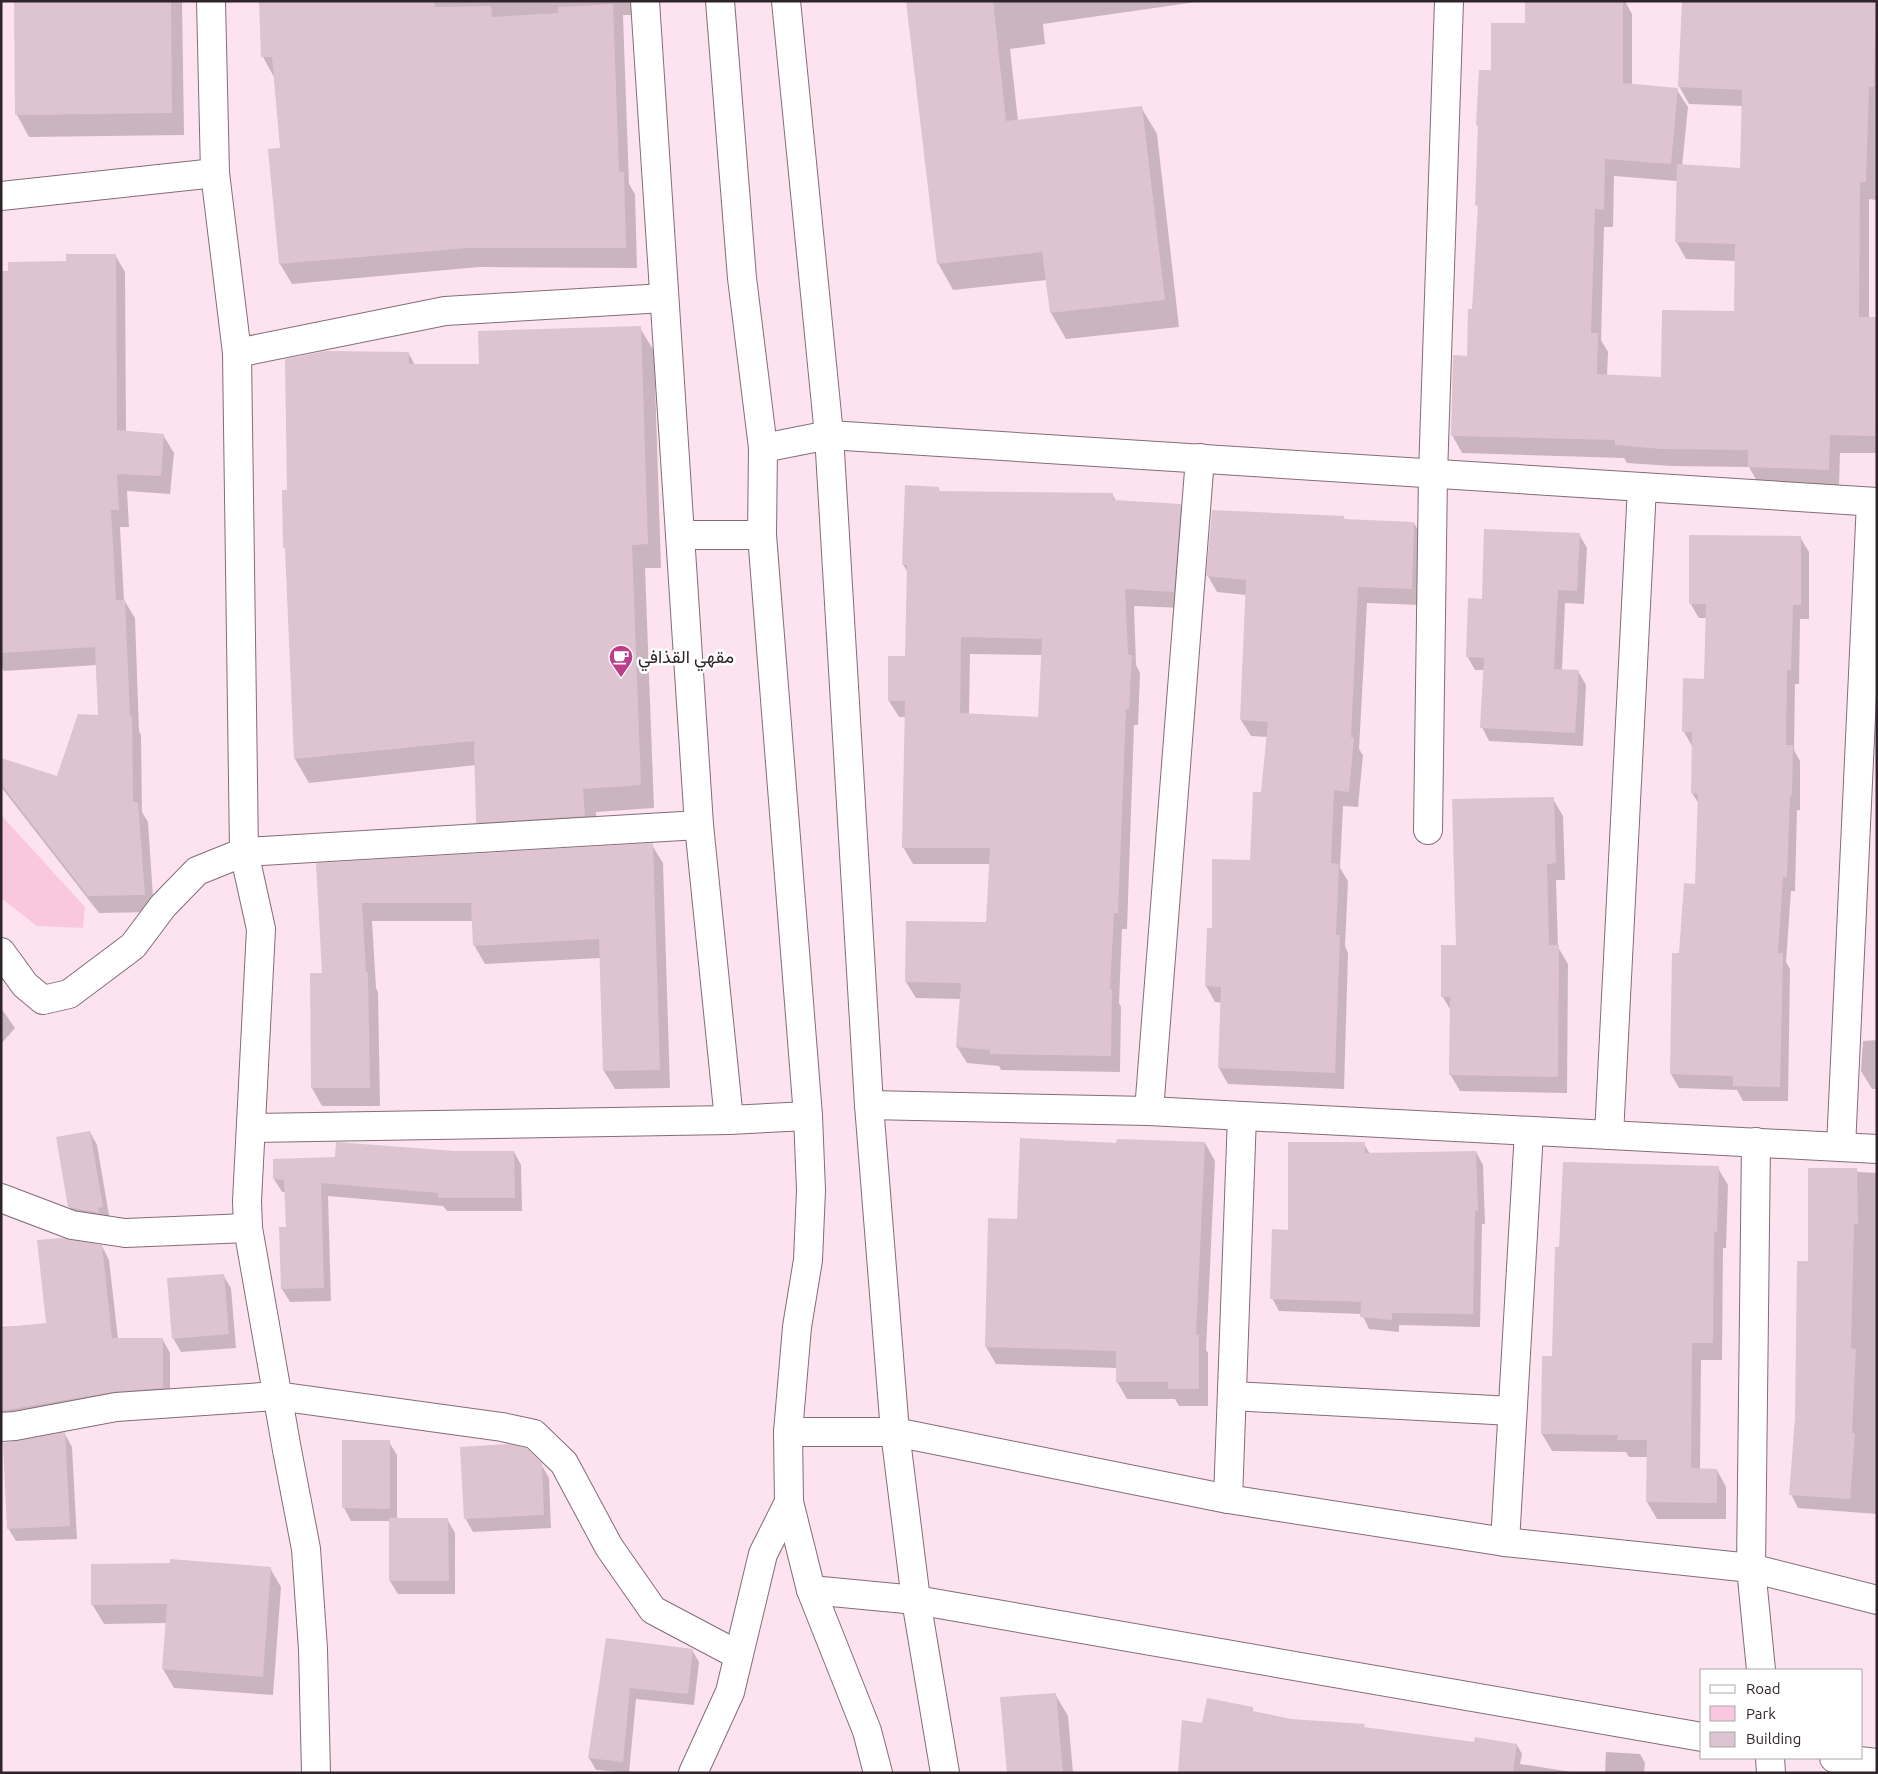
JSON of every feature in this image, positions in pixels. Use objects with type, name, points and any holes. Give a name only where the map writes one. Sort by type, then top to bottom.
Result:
[{"type":"street","points":[[211,1],[215,174],[237,353],[244,852],[261,928],[248,1228],[306,1549],[312,1649],[316,1773]]},
{"type":"street","points":[[646,1],[699,825],[729,1120]]},
{"type":"street","points":[[720,1],[742,278],[763,448],[762,535],[808,1116],[811,1190],[808,1260],[797,1327],[788,1432],[789,1502],[811,1590],[867,1731],[878,1773]]},
{"type":"street","points":[[786,1],[829,435],[868,1105],[895,1432],[916,1600],[945,1773]]},
{"type":"street","points":[[1428,830],[1433,474],[1449,1]]},
{"type":"street","points":[[1,196],[215,174]]},
{"type":"street","points":[[237,353],[446,311],[664,298]]},
{"type":"street","points":[[763,448],[829,435],[1874,502],[1842,1147]]},
{"type":"street","points":[[1149,1111],[1200,458]]},
{"type":"street","points":[[1610,1135],[1642,487]]},
{"type":"street","points":[[680,535],[762,535]]},
{"type":"street","points":[[1,952],[25,985],[43,1000],[69,994],[133,946],[163,906],[197,871],[244,852],[699,825]]},
{"type":"street","points":[[868,1105],[1149,1111],[1877,1149]]},
{"type":"street","points":[[251,1128],[729,1120],[808,1116]]},
{"type":"street","points":[[1228,1499],[1242,1116]]},
{"type":"street","points":[[1505,1542],[1529,1131]]},
{"type":"street","points":[[1756,1142],[1751,1568],[1762,1669]]},
{"type":"street","points":[[1,1198],[72,1225],[125,1233],[248,1228]]},
{"type":"street","points":[[1,1427],[116,1407],[277,1396],[502,1427],[534,1434],[564,1463],[609,1547],[653,1610],[738,1654]]},
{"type":"street","points":[[1232,1396],[1512,1411]]},
{"type":"street","points":[[788,1432],[895,1432],[1228,1499],[1505,1542],[1751,1568],[1877,1600]]},
{"type":"street","points":[[693,1773],[730,1692],[763,1554],[789,1502]]},
{"type":"street","points":[[811,1590],[916,1600],[1700,1738]]},
{"type":"street","points":[[1770,1759],[1771,1773]]},
{"type":"street","points":[[1843,1759],[1877,1763]]},
{"type":"green space","points":[[1,815],[85,907],[83,928],[37,926],[1,898]]},
{"type":"building","points":[[14,1],[171,1],[172,113],[15,115]]},
{"type":"building","points":[[259,1],[435,1],[435,7],[491,6],[492,17],[558,13],[558,7],[613,4],[619,172],[624,172],[626,248],[467,248],[279,264],[268,149],[280,148],[272,57],[261,57]]},
{"type":"building","points":[[906,1],[993,1],[1006,121],[1142,106],[1165,300],[1050,313],[1042,252],[937,264]]},
{"type":"building","points":[[1525,1],[1623,1],[1623,83],[1678,88],[1671,164],[1605,159],[1604,210],[1595,209],[1591,333],[1598,333],[1597,374],[1661,377],[1662,310],[1734,311],[1735,244],[1675,242],[1677,164],[1740,168],[1742,90],[1678,87],[1682,1],[1876,1],[1874,87],[1869,87],[1866,182],[1860,182],[1859,317],[1877,317],[1875,436],[1830,435],[1829,470],[1748,467],[1748,450],[1661,449],[1615,445],[1615,440],[1451,436],[1453,355],[1467,356],[1468,309],[1472,309],[1478,206],[1475,205],[1479,70],[1491,70],[1491,23],[1525,23]]},
{"type":"building","points":[[66,254],[116,254],[117,430],[164,434],[161,476],[117,474],[119,510],[111,510],[116,600],[125,600],[130,716],[132,716],[133,801],[138,803],[145,895],[88,896],[1,784],[1,758],[57,776],[78,714],[98,715],[95,647],[1,653],[1,271],[8,271],[8,262],[66,261]]},
{"type":"building","points":[[641,326],[648,544],[632,545],[641,785],[583,789],[585,816],[476,823],[474,741],[294,759],[285,548],[283,548],[282,490],[287,490],[285,359],[326,351],[409,352],[409,364],[479,364],[478,331]]},
{"type":"building","points":[[905,485],[939,487],[939,491],[1113,493],[1113,500],[1181,504],[1174,592],[1125,589],[1128,655],[1132,655],[1129,709],[1126,709],[1118,913],[1114,913],[1110,989],[1112,989],[1111,1056],[990,1054],[990,1050],[956,1047],[961,983],[905,982],[906,921],[986,922],[990,848],[902,848],[905,701],[888,701],[888,656],[905,656],[907,565],[902,565]],"holes":[[[961,637],[1042,639],[1038,717],[960,713]]]},
{"type":"building","points":[[1212,510],[1344,516],[1344,519],[1414,522],[1412,589],[1358,587],[1351,737],[1354,738],[1349,792],[1334,790],[1331,863],[1339,864],[1336,935],[1340,935],[1335,1073],[1218,1068],[1221,987],[1205,986],[1207,928],[1212,928],[1212,859],[1250,860],[1253,792],[1261,792],[1268,722],[1240,720],[1246,580],[1206,576]]},
{"type":"building","points":[[1484,529],[1580,533],[1577,591],[1558,590],[1554,669],[1579,670],[1575,733],[1480,728],[1484,658],[1466,657],[1468,598],[1482,599]]},
{"type":"building","points":[[1689,535],[1801,536],[1801,605],[1793,605],[1791,670],[1787,670],[1786,745],[1793,745],[1787,877],[1783,877],[1778,953],[1783,953],[1780,1087],[1733,1086],[1733,1076],[1670,1074],[1672,953],[1679,953],[1684,883],[1695,884],[1698,794],[1691,793],[1692,732],[1682,732],[1683,678],[1704,679],[1706,604],[1689,604]]},
{"type":"building","points":[[1554,797],[1556,863],[1547,864],[1549,945],[1559,945],[1558,1077],[1449,1075],[1450,997],[1441,997],[1441,945],[1456,945],[1452,799]]},
{"type":"building","points":[[653,843],[660,1070],[603,1071],[599,939],[473,946],[471,903],[362,903],[366,972],[368,972],[370,1088],[311,1088],[310,973],[322,973],[316,863]]},
{"type":"building","points":[[90,1131],[103,1207],[98,1208],[99,1213],[68,1207],[56,1137]]},
{"type":"building","points":[[1020,1138],[1116,1143],[1117,1139],[1205,1142],[1196,1335],[1199,1335],[1199,1389],[1168,1389],[1168,1382],[1116,1382],[1116,1351],[985,1347],[988,1218],[1017,1219]]},
{"type":"building","points":[[336,1142],[455,1151],[514,1151],[515,1198],[438,1198],[438,1193],[321,1183],[324,1288],[281,1289],[279,1227],[286,1227],[284,1180],[273,1179],[273,1159],[335,1157]]},
{"type":"building","points":[[1288,1142],[1365,1142],[1365,1153],[1476,1151],[1478,1211],[1475,1211],[1473,1314],[1392,1313],[1392,1320],[1360,1317],[1361,1302],[1270,1299],[1272,1229],[1288,1230]]},
{"type":"building","points":[[1563,1162],[1719,1166],[1717,1232],[1714,1232],[1713,1343],[1692,1343],[1691,1468],[1717,1469],[1717,1503],[1646,1502],[1647,1440],[1617,1440],[1618,1435],[1541,1434],[1542,1356],[1552,1356],[1555,1247],[1559,1247]]},
{"type":"building","points":[[1808,1168],[1857,1168],[1858,1224],[1854,1224],[1851,1348],[1856,1349],[1852,1433],[1855,1433],[1850,1499],[1789,1495],[1795,1418],[1797,1261],[1808,1261]]},
{"type":"building","points":[[62,1238],[102,1245],[112,1338],[163,1338],[163,1388],[113,1392],[1,1411],[1,1328],[46,1323],[37,1240]]},
{"type":"building","points":[[224,1274],[229,1334],[172,1339],[167,1278]]},
{"type":"building","points":[[65,1432],[70,1526],[7,1529],[3,1443]]},
{"type":"building","points":[[342,1440],[390,1440],[390,1509],[342,1508]]},
{"type":"building","points":[[508,1444],[526,1448],[542,1463],[544,1515],[464,1519],[460,1447]]},
{"type":"building","points":[[389,1518],[448,1518],[449,1581],[389,1581]]},
{"type":"building","points":[[170,1559],[271,1567],[263,1677],[162,1669],[167,1604],[91,1605],[91,1564],[170,1563]]},
{"type":"building","points":[[606,1638],[693,1649],[688,1694],[630,1688],[623,1762],[588,1758]]},
{"type":"building","points":[[1056,1693],[1063,1773],[1007,1773],[1000,1697]]},
{"type":"building","points":[[1207,1698],[1253,1707],[1253,1711],[1291,1719],[1365,1724],[1364,1727],[1474,1742],[1475,1737],[1517,1744],[1513,1773],[1178,1773],[1182,1720],[1202,1723]]},
{"type":"place","name":"مقهي القذافي","points":[[621,678]]}]
